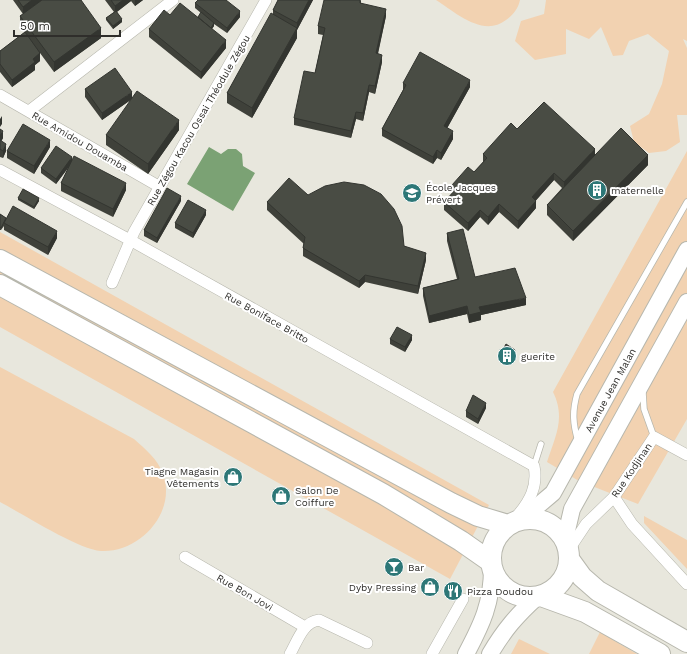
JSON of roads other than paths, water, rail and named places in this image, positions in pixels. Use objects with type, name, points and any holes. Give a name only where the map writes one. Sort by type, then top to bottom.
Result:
[{"type":"highway","points":[[0,260],[451,504],[478,516],[513,523],[534,519],[546,522],[557,529],[582,577],[598,591],[687,642]]},
{"type":"highway","points":[[0,285],[382,494],[462,541],[491,565]]},
{"type":"highway","points":[[513,523],[500,532],[494,542],[491,552],[491,565],[497,579],[505,588],[515,595],[528,598],[539,596],[557,586],[564,578],[567,550]]},
{"type":"highway","points":[[539,596],[585,612],[660,654]]},
{"type":"main road","name":"Avenue Jean Malan","points":[[513,523],[553,493],[687,250]]},
{"type":"main road","points":[[567,550],[572,509],[687,302]]},
{"type":"main road","points":[[466,654],[486,613],[492,587],[491,565]]},
{"type":"main road","points":[[490,654],[504,630],[514,617],[539,596]]},
{"type":"street","points":[[29,111],[173,0]]},
{"type":"street","name":"Rue Zégou Kacou Ossai Théodule Zégou","points":[[112,283],[130,240],[266,0]]},
{"type":"street","name":"Rue Amidou Douamba","points":[[0,95],[160,187]]},
{"type":"street","name":"Rue Boniface Britto","points":[[0,170],[130,240],[534,466]]},
{"type":"street","name":"Rue Kodjinan","points":[[567,550],[586,524],[614,496],[654,437],[687,455]]},
{"type":"street","points":[[513,523],[531,498],[534,486],[534,466]]},
{"type":"street","points":[[614,496],[632,524],[687,584]]},
{"type":"street","name":"Rue Bon Jovi","points":[[185,557],[305,627]]},
{"type":"street","points":[[432,654],[463,599]]},
{"type":"street","points":[[290,654],[305,627],[311,621],[319,620],[367,644]]},
{"type":"lane","points":[[579,445],[573,424],[573,410],[577,394],[687,202]]},
{"type":"lane","points":[[644,379],[642,399],[654,437]]},
{"type":"lane","points":[[534,466],[541,444]]},
{"type":"place","name":"maternelle","points":[[597,190]]},
{"type":"place","name":"École Jacques Prévert","points":[[412,193]]},
{"type":"place","name":"guerite","points":[[507,356]]},
{"type":"place","name":"Tiagne Magasin Vêtements","points":[[233,477]]},
{"type":"place","name":"Salon De Coiffure","points":[[281,496]]},
{"type":"place","name":"Bar","points":[[394,567]]},
{"type":"place","name":"Dyby Pressing","points":[[430,587]]},
{"type":"place","name":"Pizza Doudou","points":[[453,591]]}]
